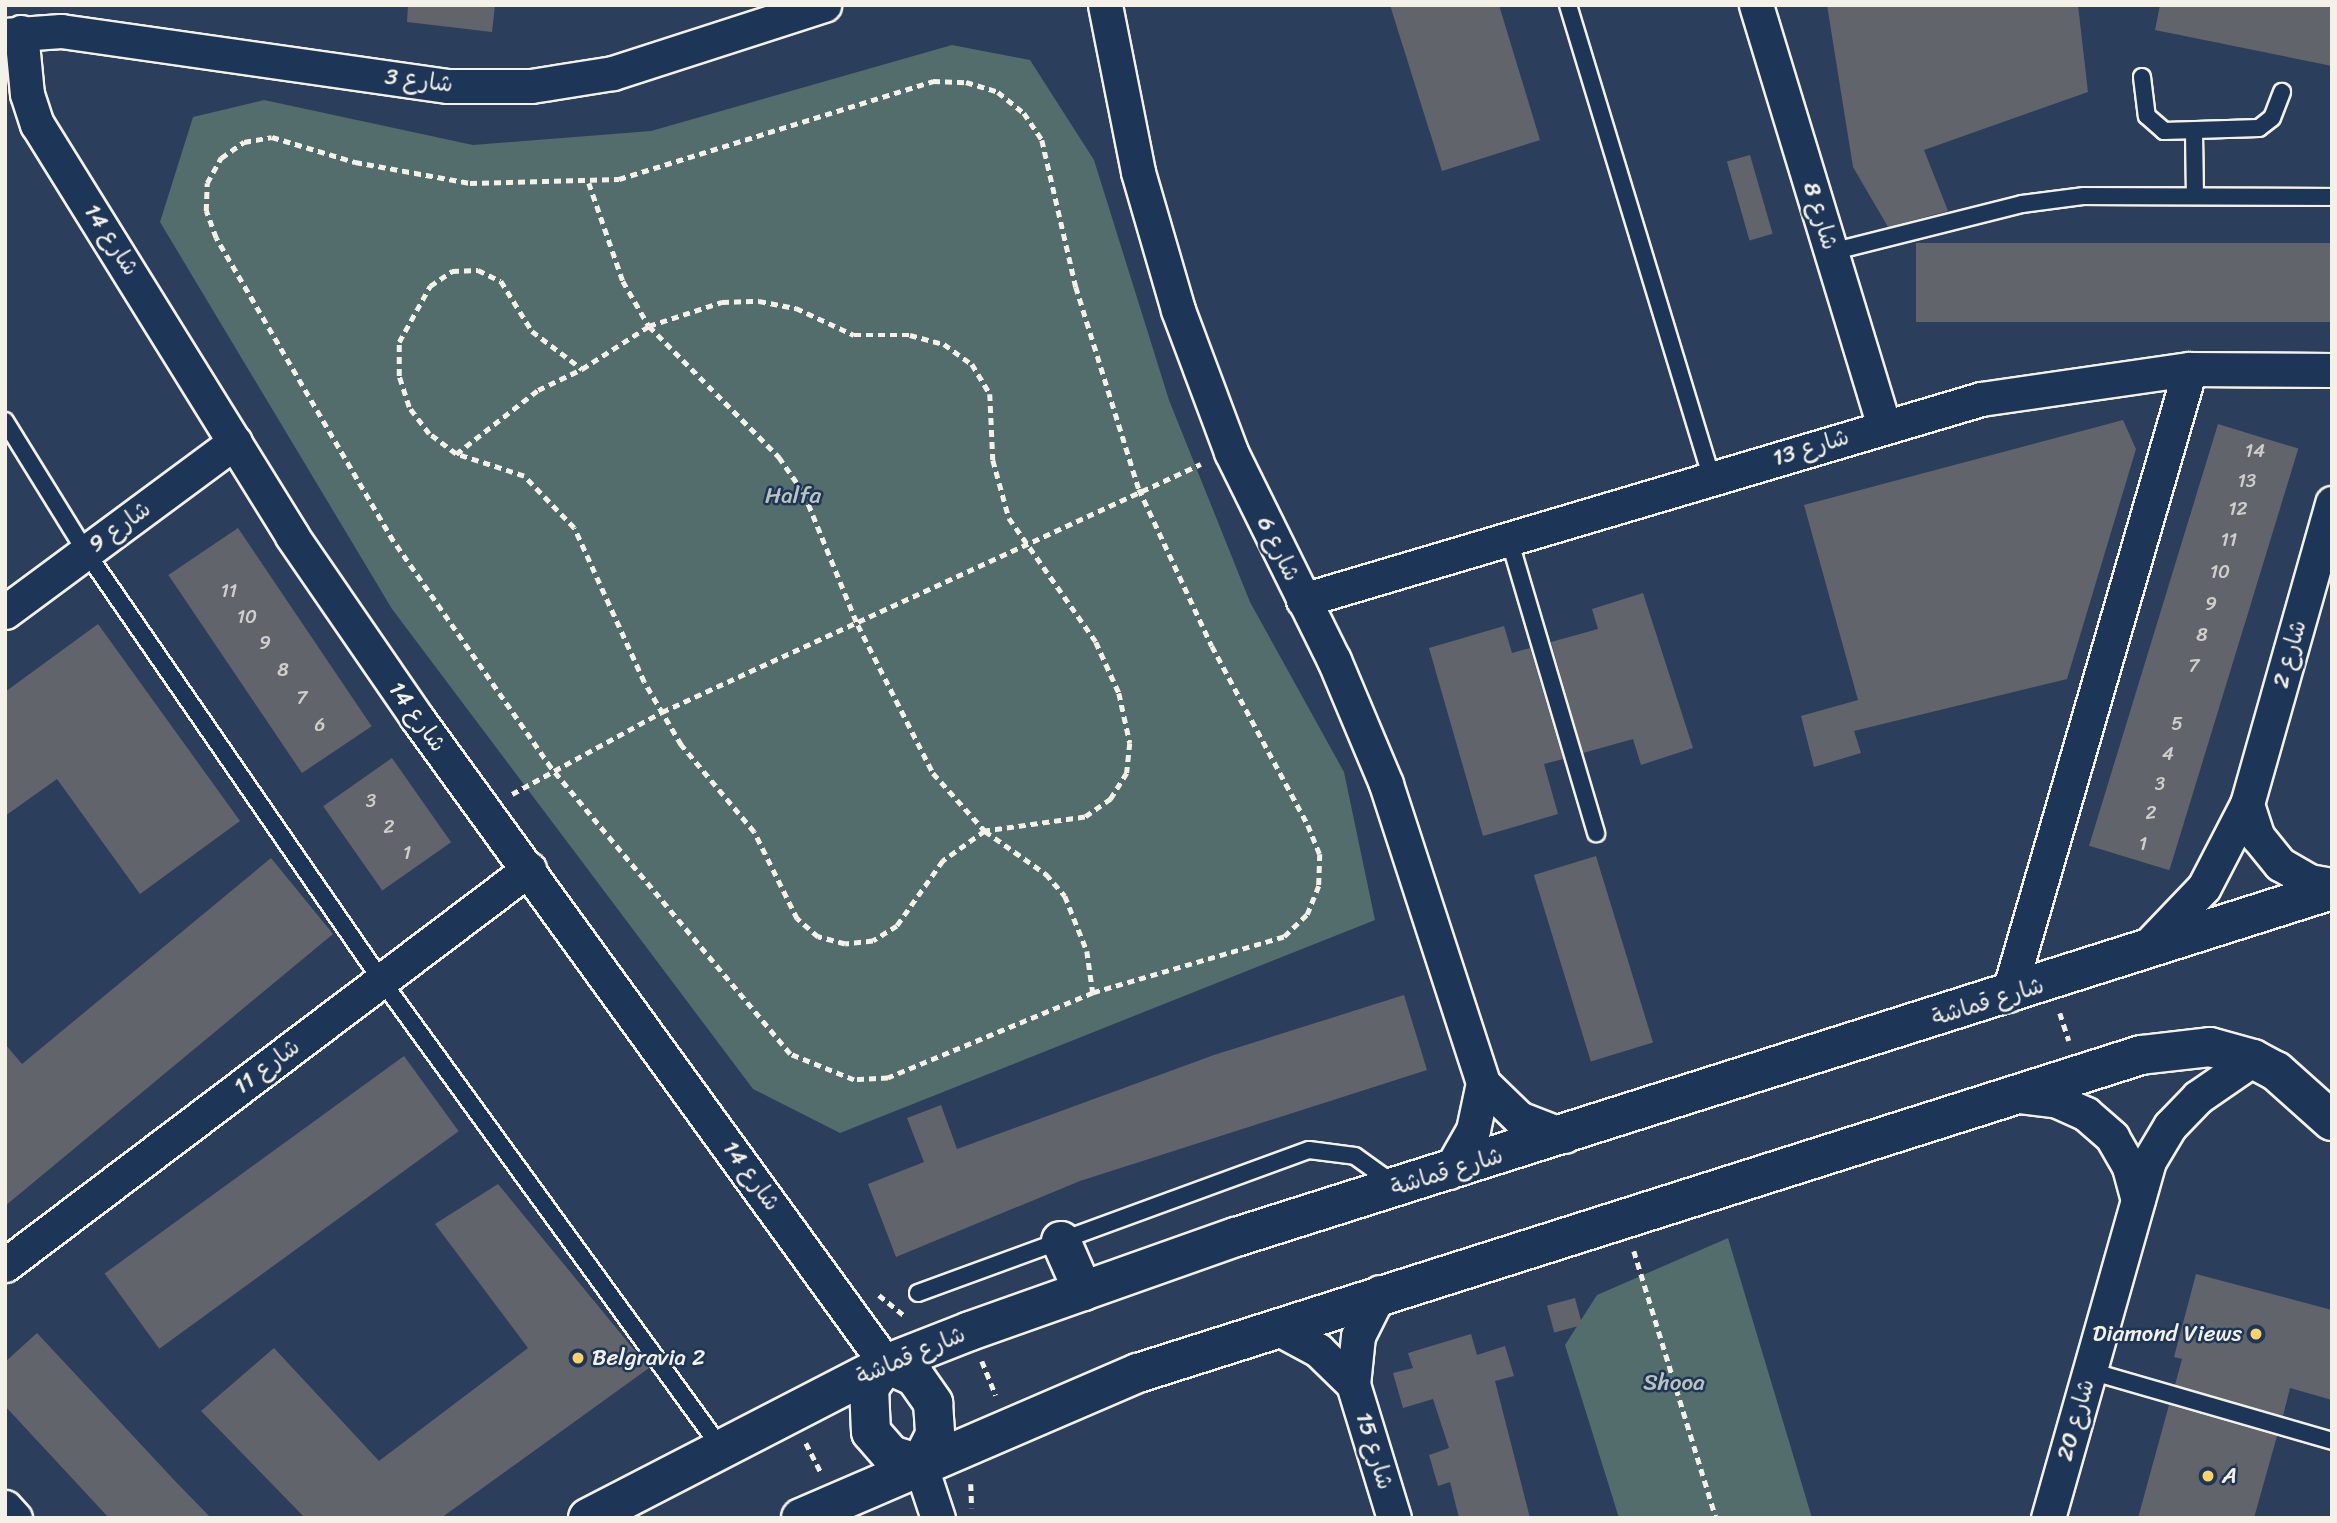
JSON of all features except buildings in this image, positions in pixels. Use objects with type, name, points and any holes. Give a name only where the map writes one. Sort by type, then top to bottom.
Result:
[{"type":"street","name":"شارع 3","points":[[13,34],[100,36],[448,86],[531,86],[613,73],[824,5]]},
{"type":"street","name":"شارع 6","points":[[1105,5],[1138,172],[1178,310],[1231,452],[1303,600],[1386,784],[1483,1083],[1519,1118],[1565,1136]]},
{"type":"street","name":"شارع 8","points":[[1756,5],[1884,426]]},
{"type":"street","name":"شارع 14","points":[[13,34],[37,124],[353,628],[886,1364]]},
{"type":"street","name":"شارع 13","points":[[1303,600],[1884,426],[2079,380],[2190,369],[2332,370]]},
{"type":"street","points":[[2008,995],[2190,369]]},
{"type":"street","name":"شارع 9","points":[[5,612],[235,442]]},
{"type":"street","name":"شارع 2","points":[[2139,954],[2204,887],[2247,804],[2332,503]]},
{"type":"street","points":[[2247,804],[2258,837],[2280,864],[2309,881],[2332,885]]},
{"type":"street","name":"شارع 11","points":[[5,1265],[529,869]]},
{"type":"street","name":"شارع قماشة","points":[[588,1518],[886,1364],[1083,1291],[2332,890]]},
{"type":"street","points":[[802,1518],[920,1464],[1138,1373],[1380,1292],[2080,1076],[2180,1048],[2210,1047],[2253,1059],[2276,1071],[2332,1121]]},
{"type":"street","name":"شارع 20","points":[[2048,1518],[2149,1161],[2170,1126],[2253,1059]]},
{"type":"street","name":"شارع 6","points":[[1449,1172],[1473,1130],[1483,1083]]},
{"type":"street","points":[[2020,1096],[2055,1100],[2103,1129],[2129,1167],[2138,1200]]},
{"type":"street","points":[[1061,1241],[1083,1291]]},
{"type":"street","name":"شارع 15","points":[[1380,1292],[1357,1336],[1353,1384],[1394,1518]]},
{"type":"street","name":"شارع 15","points":[[1275,1327],[1318,1350],[1353,1384]]},
{"type":"street","points":[[920,1464],[891,1455],[871,1432],[869,1388],[886,1364],[915,1377],[933,1403],[935,1435],[920,1464],[938,1518]]},
{"type":"street","points":[[5,1507],[15,1518]]},
{"type":"lane","points":[[1568,5],[1712,478]]},
{"type":"lane","points":[[2142,77],[2155,125],[2194,133],[2259,128],[2272,118],[2282,92]]},
{"type":"lane","points":[[2194,133],[2195,195]]},
{"type":"lane","points":[[1831,252],[2022,204],[2195,195],[2332,197]]},
{"type":"lane","points":[[5,421],[86,552],[382,981],[721,1448]]},
{"type":"lane","points":[[1508,539],[1596,833]]},
{"type":"lane","points":[[918,1293],[1309,1150],[1355,1156],[1398,1188]]},
{"type":"lane","points":[[2090,1371],[2332,1441]]},
{"type":"path","points":[[933,81],[966,82],[998,92],[1024,113],[1042,140],[1076,288],[1139,489],[1212,646],[1308,825],[1320,854],[1319,886],[1307,915],[1284,937],[1093,993],[888,1078],[854,1080],[820,1071],[790,1054],[551,768],[393,541],[216,237],[206,211],[207,183],[221,158],[244,142],[272,137],[412,176],[529,186],[589,183],[933,81]]},
{"type":"path","points":[[589,183],[623,281],[649,326],[779,457],[823,531],[858,625],[933,773],[985,831],[1046,874],[1065,896],[1084,941],[1093,993]]},
{"type":"path","points":[[456,454],[538,390],[582,369],[649,326],[722,302],[760,301],[796,308],[854,335],[910,335],[944,344],[972,364],[990,394],[998,490],[1024,545],[1097,642],[1119,693],[1130,743],[1127,774],[1111,799],[1086,817],[985,831],[943,861],[897,926],[873,941],[845,944],[818,937],[797,919],[754,832],[681,745],[662,712],[575,528],[552,499],[491,461],[456,454],[416,416],[399,376],[399,342],[411,311],[452,271],[478,270],[501,281],[532,331],[582,369]]},
{"type":"path","points":[[486,811],[551,768],[662,712],[858,625],[1139,489],[1231,452]]},
{"type":"path","points":[[2050,982],[2080,1076]]},
{"type":"path","points":[[1623,1217],[1716,1518]]},
{"type":"green space","name":"Halfa","points":[[952,45],[1030,60],[1094,160],[1169,400],[1250,602],[1344,772],[1375,920],[840,1133],[753,1089],[392,609],[160,222],[193,117],[264,100],[473,145],[651,131]]},
{"type":"green space","name":"Shooa","points":[[1728,1238],[1812,1518],[1619,1518],[1565,1345],[1597,1295]]},
{"type":"place","name":"Diamond Views","points":[[2256,1334]]},
{"type":"place","name":"Belgravia 2","points":[[578,1358]]},
{"type":"place","name":"A","points":[[2208,1476]]}]
